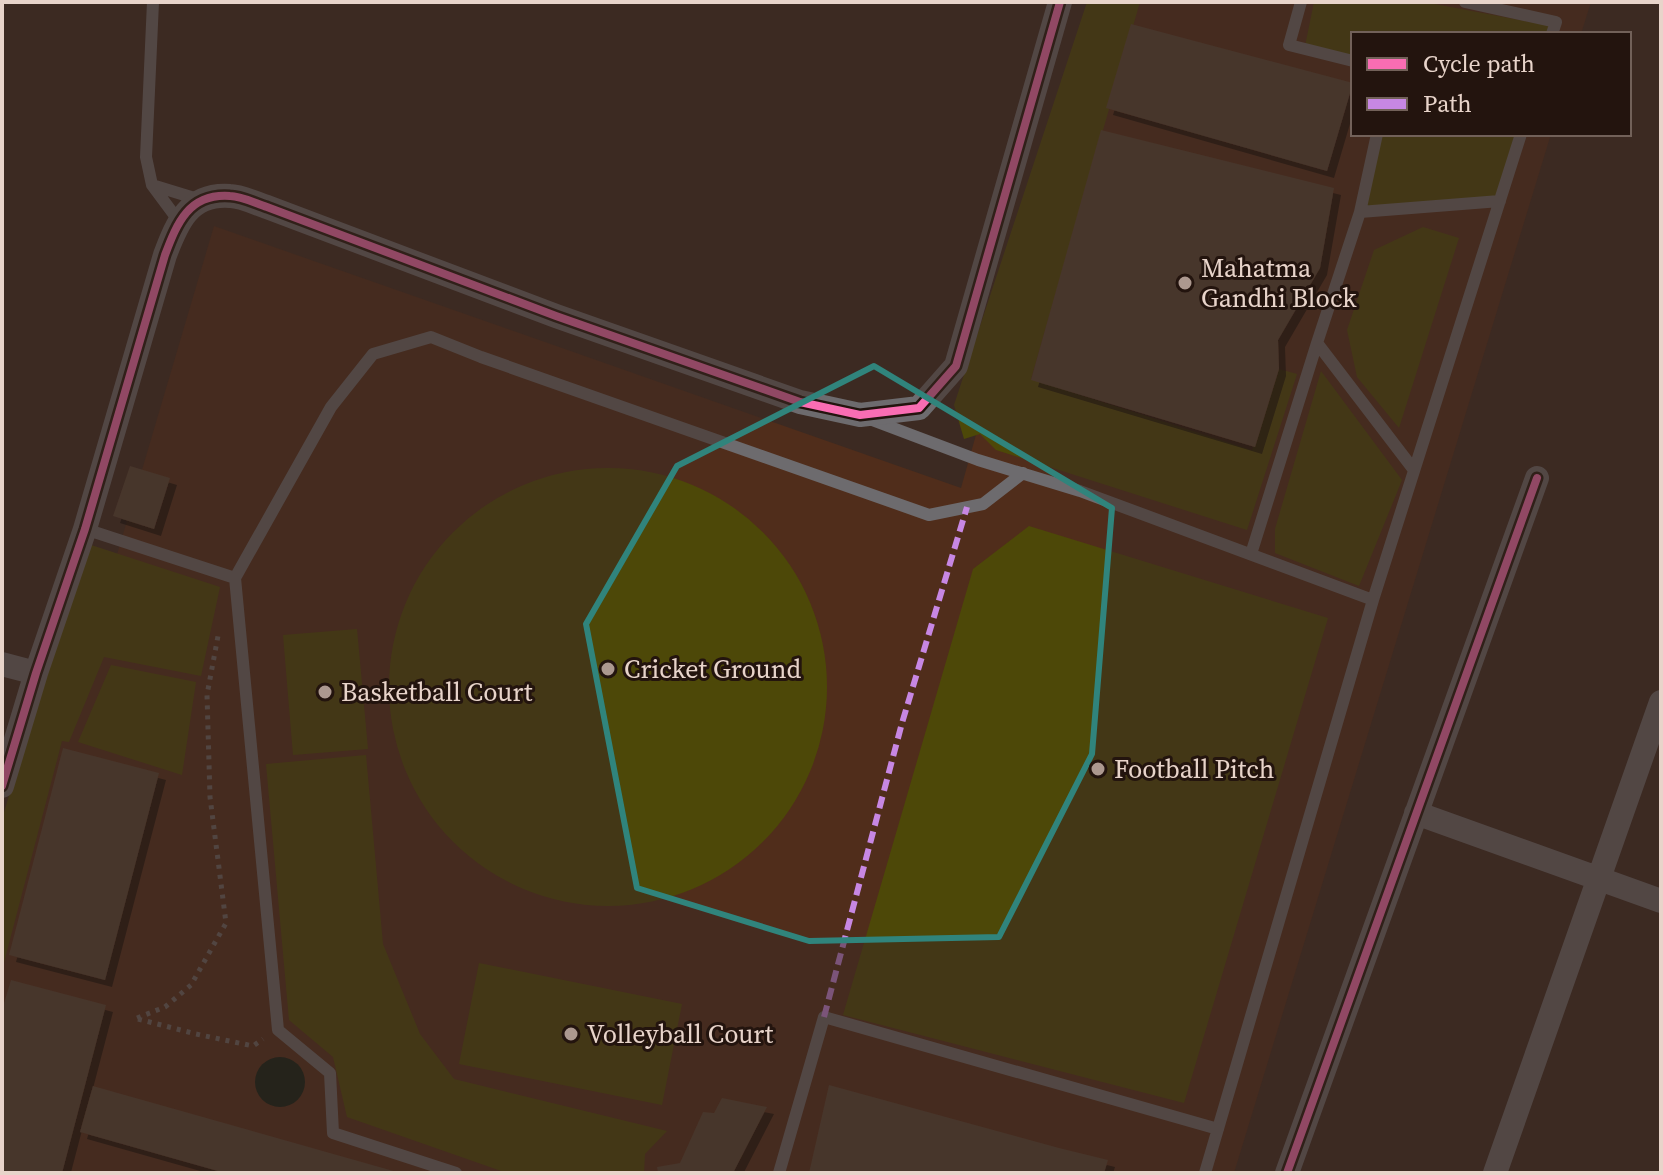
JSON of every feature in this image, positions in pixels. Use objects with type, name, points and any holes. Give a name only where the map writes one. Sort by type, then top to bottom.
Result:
[{"type":"street","points":[[2,786],[85,529],[165,255],[178,220],[201,200],[230,196],[267,207],[556,316],[786,397],[860,415],[919,408],[956,366],[1060,2]]},
{"type":"street","points":[[1287,1173],[1537,478]]},
{"type":"street","points":[[2,664],[36,673]]},
{"type":"street","points":[[1495,1173],[1661,702]]},
{"type":"street","points":[[1416,813],[1661,901]]},
{"type":"lane","points":[[153,2],[146,157],[152,185],[178,220]]},
{"type":"lane","points":[[1301,2],[1289,45],[1351,60]]},
{"type":"lane","points":[[1465,2],[1556,22],[1553,32]]},
{"type":"lane","points":[[1251,554],[1360,212],[1377,136]]},
{"type":"lane","points":[[1205,1173],[1373,600],[1520,136]]},
{"type":"lane","points":[[152,185],[201,200]]},
{"type":"lane","points":[[1360,212],[1500,201]]},
{"type":"lane","points":[[456,1173],[333,1133],[330,1073],[278,1030],[235,578],[331,407],[373,354],[431,337],[929,515],[983,504],[1023,473]]},
{"type":"lane","points":[[1317,343],[1414,470]]},
{"type":"lane","points":[[860,415],[978,460],[1080,491],[1373,600]]},
{"type":"lane","points":[[85,529],[235,578]]},
{"type":"lane","points":[[779,1173],[824,1017],[1218,1129]]},
{"type":"path","points":[[220,629],[207,695],[210,797],[226,923],[191,985],[165,1007],[137,1018],[253,1046],[278,1030]]},
{"type":"highlighted area","points":[[874,366],[1112,508],[1092,754],[999,937],[809,941],[637,888],[586,624],[677,466]]},
{"type":"shaded area","points":[[1087,2],[1140,2],[1031,379],[1252,450],[1279,369],[1297,374],[1247,530],[996,450],[980,434],[964,439],[954,405]]},
{"type":"shaded area","points":[[1098,2],[1591,2],[1582,32],[1351,32],[1351,136],[1550,136],[1234,1173],[2,1173],[2,944],[214,226],[961,488]]},
{"type":"shaded area","points":[[1314,2],[1424,2],[1551,26],[1549,32],[1351,32],[1351,62],[1304,51]]},
{"type":"shaded area","points":[[1377,136],[1518,136],[1500,201],[1360,212]]},
{"type":"shaded area","points":[[1423,227],[1459,238],[1399,428],[1357,377],[1347,330],[1374,250]]},
{"type":"shaded area","points":[[1321,371],[1402,480],[1359,586],[1275,553],[1275,529]]},
{"type":"shaded area","name":"Cricket Ground","points":[[608,468],[651,472],[692,485],[730,505],[763,532],[790,565],[810,603],[823,644],[827,687],[823,730],[810,771],[790,809],[763,842],[730,869],[692,889],[651,902],[608,906],[565,902],[524,889],[486,869],[453,842],[426,809],[406,771],[393,730],[389,687],[393,644],[406,603],[426,565],[453,532],[486,505],[524,485],[565,472]]},
{"type":"shaded area","name":"Football Pitch","points":[[1029,526],[1328,618],[1184,1103],[843,1015],[973,569]]},
{"type":"shaded area","points":[[85,543],[220,587],[201,676],[104,657],[69,742],[62,741],[2,970],[2,819]]},
{"type":"shaded area","name":"Basketball Court","points":[[357,629],[368,749],[293,755],[283,635]]},
{"type":"shaded area","points":[[111,665],[196,682],[182,775],[78,742]]},
{"type":"shaded area","points":[[366,755],[383,944],[420,1034],[454,1079],[667,1131],[645,1154],[644,1173],[507,1173],[347,1117],[333,1057],[289,1020],[266,764]]},
{"type":"shaded area","name":"Volleyball Court","points":[[479,963],[682,1004],[662,1105],[459,1064]]},
{"type":"shaded area","points":[[280,1057],[297,1065],[305,1082],[297,1099],[280,1107],[263,1099],[255,1082],[263,1065]]},
{"type":"building","points":[[1131,24],[1351,82],[1327,171],[1106,108]]},
{"type":"building","name":"Mahatma Gandhi Block","points":[[1101,130],[1334,188],[1320,268],[1278,340],[1279,369],[1255,447],[1031,380]]},
{"type":"building","points":[[130,466],[170,478],[154,529],[113,516]]},
{"type":"building","points":[[63,748],[159,773],[105,980],[9,955]]},
{"type":"building","points":[[11,980],[106,1005],[62,1173],[2,1173],[2,1010]]},
{"type":"building","points":[[829,1085],[1108,1160],[1104,1173],[809,1173]]},
{"type":"building","points":[[93,1086],[397,1172],[225,1173],[80,1132]]},
{"type":"building","points":[[722,1098],[767,1107],[733,1173],[658,1173],[657,1167],[680,1163],[703,1112],[714,1113]]},
{"type":"marked path","points":[[824,1017],[902,723],[967,507]]},
{"type":"cycle path","points":[[2,786],[85,529],[165,255],[180,221],[195,205],[216,196],[243,198],[556,316],[800,402],[860,415],[919,408],[956,366],[1060,2]]},
{"type":"cycle path","points":[[1287,1173],[1537,478]]},
{"type":"place","name":"Mahatma Gandhi Block","points":[[1185,283]]},
{"type":"place","name":"Cricket Ground","points":[[608,669]]},
{"type":"place","name":"Basketball Court","points":[[325,692]]},
{"type":"place","name":"Football Pitch","points":[[1098,769]]},
{"type":"place","name":"Volleyball Court","points":[[571,1034]]}]
